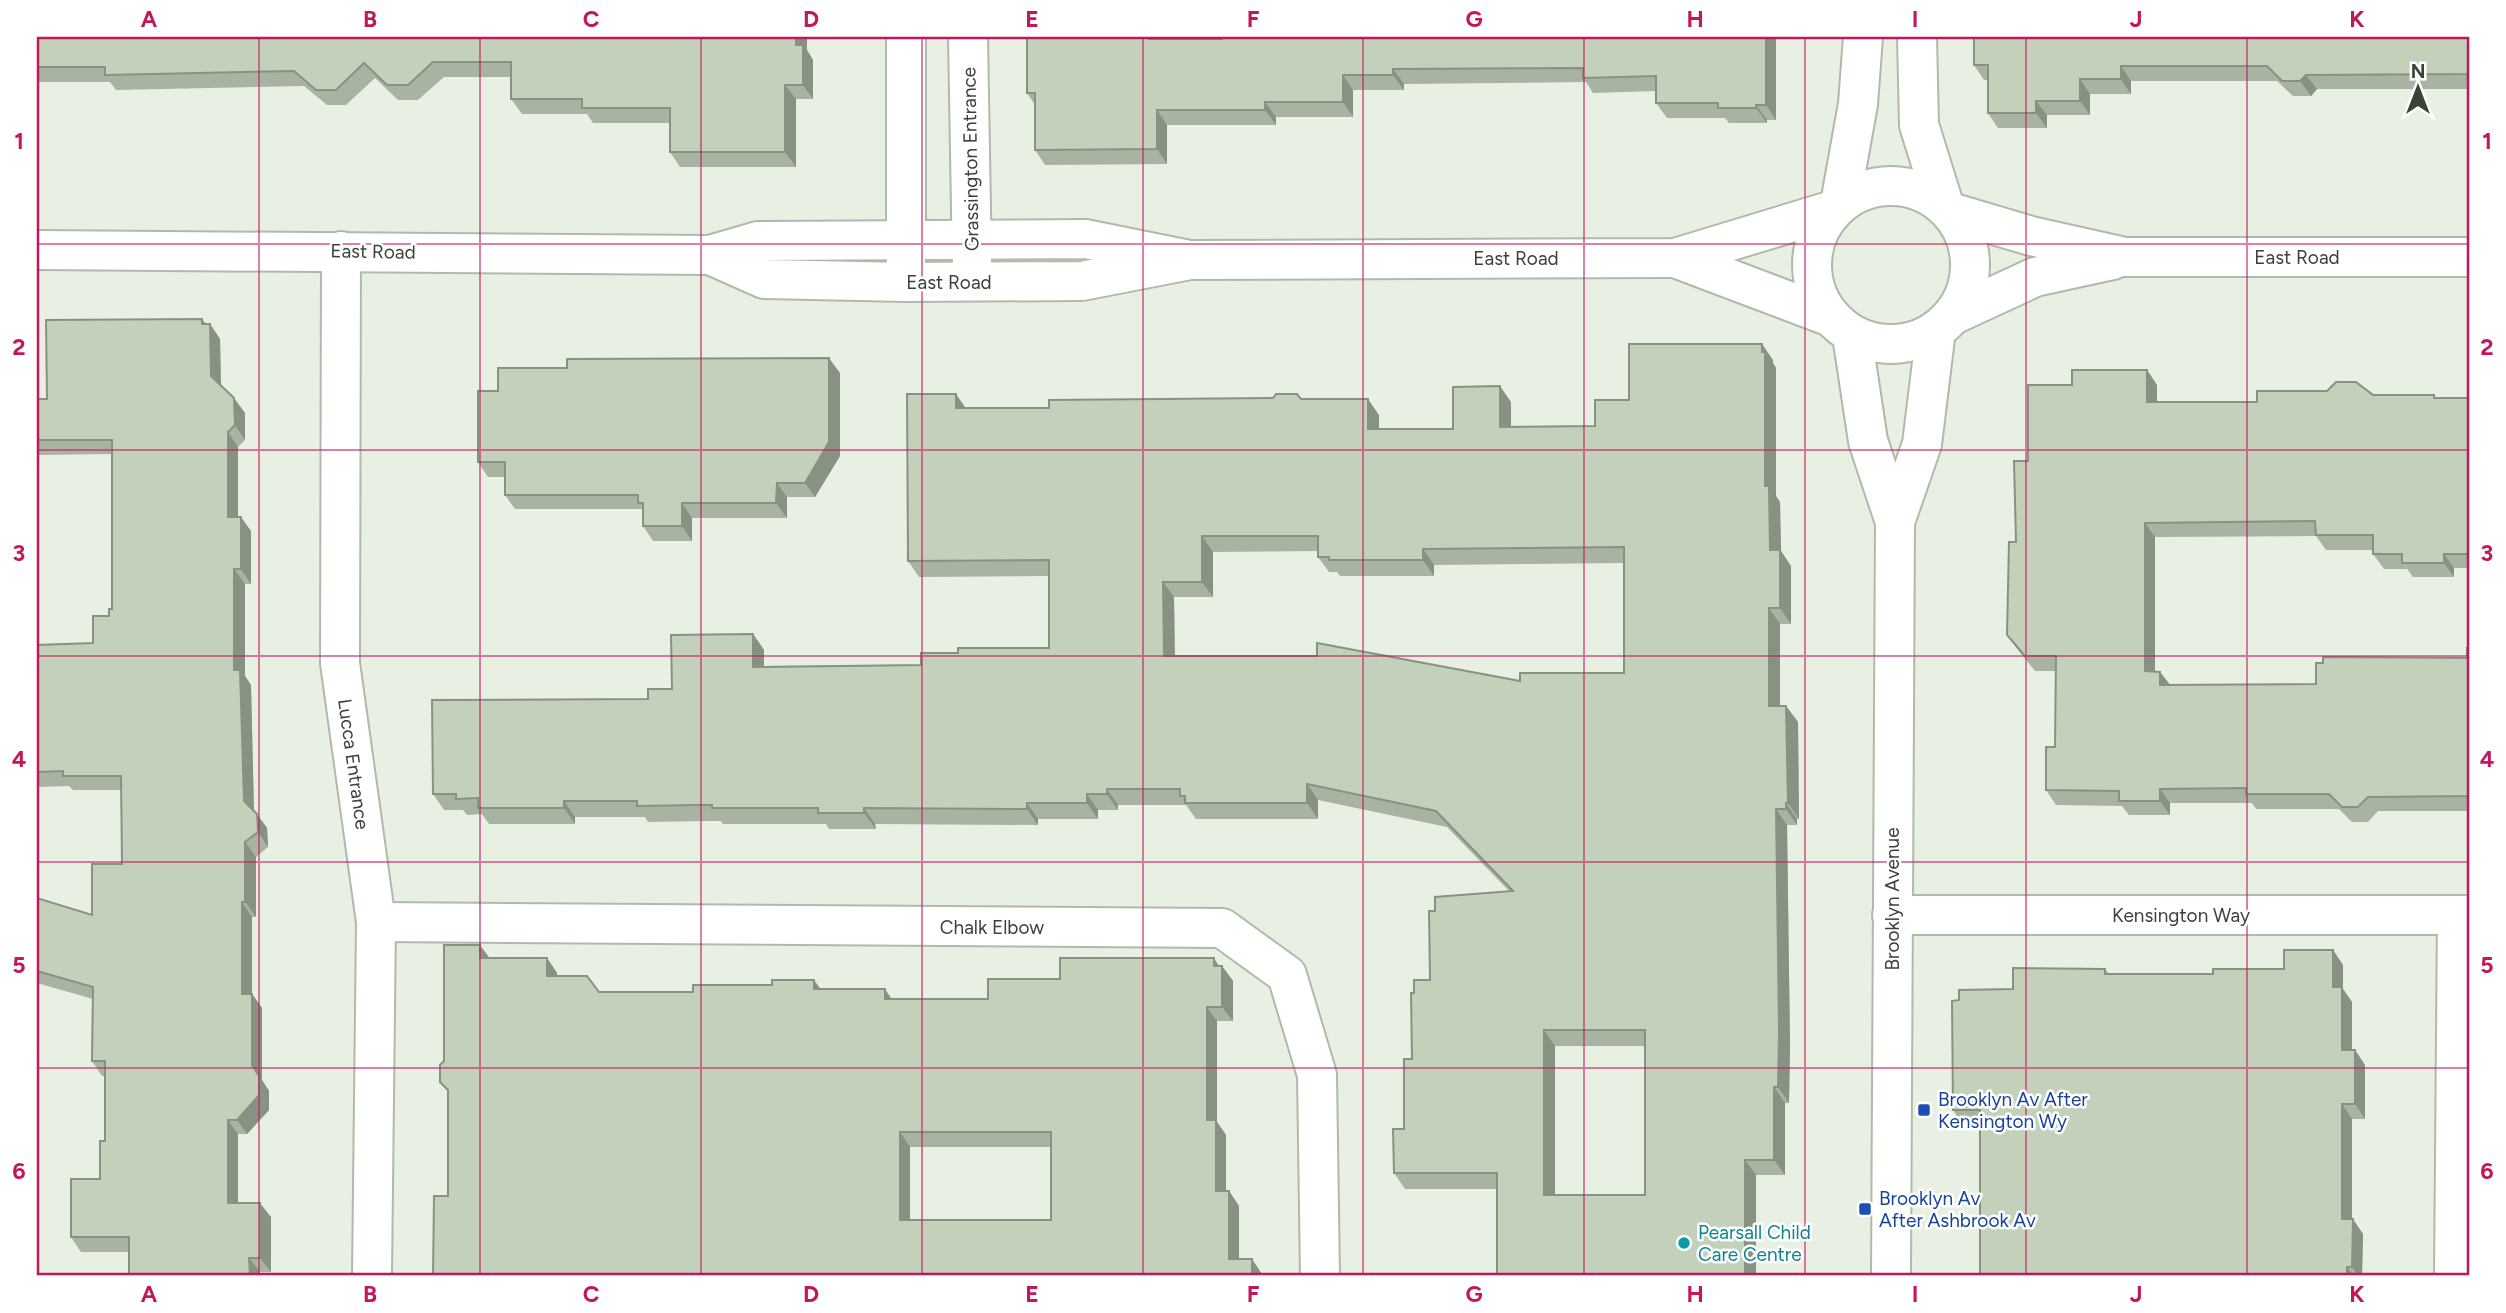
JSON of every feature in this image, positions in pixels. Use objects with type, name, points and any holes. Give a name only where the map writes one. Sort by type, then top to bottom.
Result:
[{"type":"street","points":[[906,37],[906,282]]},
{"type":"street","name":"Grassington Entrance","points":[[968,37],[972,282]]},
{"type":"street","points":[[1837,207],[1858,104],[1863,37]]},
{"type":"street","points":[[1917,37],[1919,125],[1947,208],[1964,233],[1971,257],[1969,282],[1960,305],[1944,323],[1911,342],[1872,342],[1842,326],[1818,296],[1811,257],[1819,232],[1837,207],[1853,195],[1868,189],[1900,186],[1916,189],[1947,208]]},
{"type":"street","name":"East Road","points":[[710,255],[764,279],[906,282],[1082,281],[1190,260],[1675,258],[1837,207]]},
{"type":"street","name":"East Road","points":[[1947,208],[2031,236],[2125,257]]},
{"type":"street","name":"East Road","points":[[37,250],[710,255],[758,242],[1086,239],[1190,260]]},
{"type":"street","name":"Lucca Entrance","points":[[341,251],[340,663],[376,922],[372,1276]]},
{"type":"street","name":"East Road","points":[[1944,323],[2035,277],[2125,257],[2469,257]]},
{"type":"street","name":"East Road","points":[[1675,258],[1842,326]]},
{"type":"street","name":"Brooklyn Avenue","points":[[1891,1276],[1895,522],[1922,444],[1944,323]]},
{"type":"street","name":"Brooklyn Avenue","points":[[1842,326],[1868,441],[1895,522]]},
{"type":"street","name":"Kensington Way","points":[[1892,915],[2463,915]]},
{"type":"street","points":[[2454,1276],[2463,915]]},
{"type":"street","name":"Chalk Elbow","points":[[376,922],[1222,928],[1287,975],[1317,1075],[1320,1276]]},
{"type":"building","points":[[37,37],[796,37],[796,45],[803,45],[803,85],[785,85],[785,152],[670,152],[670,108],[582,108],[582,99],[511,99],[511,62],[433,62],[408,85],[387,85],[364,63],[336,90],[316,90],[294,71],[105,75],[105,67],[37,67]]},
{"type":"building","points":[[1027,37],[1766,37],[1766,105],[1756,105],[1756,108],[1718,108],[1718,103],[1656,103],[1656,76],[1583,78],[1583,68],[1393,69],[1393,75],[1343,75],[1343,102],[1265,102],[1265,110],[1157,110],[1157,149],[1035,150],[1035,93],[1027,93]]},
{"type":"building","points":[[1974,37],[2469,37],[2469,74],[2306,75],[2300,81],[2282,81],[2267,66],[2121,66],[2121,79],[2080,79],[2080,101],[2036,101],[2036,113],[1988,113],[1988,65],[1974,65]]},
{"type":"building","points":[[202,319],[202,324],[210,324],[211,376],[234,398],[235,425],[228,432],[228,517],[241,517],[241,569],[234,569],[234,670],[240,670],[244,801],[257,814],[258,832],[245,842],[242,994],[252,994],[252,1065],[259,1076],[259,1095],[237,1120],[228,1120],[228,1203],[260,1203],[260,1258],[249,1258],[250,1276],[129,1276],[129,1237],[71,1237],[71,1179],[100,1179],[100,1141],[105,1141],[105,1061],[92,1061],[93,987],[37,971],[37,898],[92,915],[92,864],[122,864],[121,776],[63,776],[63,771],[37,772],[37,645],[93,643],[93,616],[109,616],[109,609],[112,609],[112,440],[37,440],[37,399],[47,399],[46,320]]},
{"type":"building","points":[[1629,344],[1762,344],[1762,352],[1765,352],[1765,486],[1769,486],[1770,550],[1780,550],[1780,608],[1769,608],[1769,706],[1786,706],[1788,803],[1786,809],[1776,809],[1779,1030],[1778,1087],[1774,1087],[1774,1160],[1745,1160],[1745,1276],[1497,1276],[1497,1173],[1394,1173],[1393,1129],[1404,1129],[1404,1059],[1412,1059],[1411,993],[1414,993],[1414,980],[1430,980],[1429,911],[1435,911],[1435,897],[1513,891],[1436,811],[1307,784],[1307,803],[1185,803],[1185,796],[1180,796],[1180,789],[1107,789],[1107,794],[1087,794],[1087,803],[1027,803],[1027,809],[864,808],[864,813],[818,813],[818,808],[637,806],[637,801],[564,801],[564,808],[478,808],[478,798],[456,799],[456,794],[433,794],[432,700],[648,699],[648,689],[672,689],[671,635],[753,634],[753,667],[921,665],[921,653],[958,653],[958,648],[1049,648],[1049,560],[908,561],[907,394],[956,394],[956,408],[1049,408],[1049,400],[1273,398],[1276,394],[1297,394],[1301,399],[1368,399],[1368,429],[1453,429],[1453,387],[1500,386],[1500,427],[1595,426],[1595,400],[1629,400]],"holes":[[[1202,536],[1318,536],[1318,557],[1329,557],[1329,560],[1423,560],[1423,549],[1624,547],[1624,673],[1520,673],[1520,681],[1317,643],[1317,656],[1164,656],[1163,582],[1202,582]],[[1544,1030],[1645,1030],[1645,1195],[1544,1195]]]},
{"type":"building","points":[[829,358],[829,442],[805,483],[777,483],[776,503],[682,503],[682,526],[643,526],[643,503],[638,503],[638,495],[505,495],[505,462],[478,462],[478,391],[498,391],[498,368],[567,368],[567,359]]},
{"type":"building","points":[[2072,370],[2147,370],[2147,402],[2257,402],[2257,391],[2327,391],[2336,382],[2356,382],[2373,395],[2469,398],[2469,554],[2444,554],[2444,563],[2402,563],[2402,554],[2373,554],[2373,535],[2316,535],[2315,521],[2145,523],[2145,671],[2160,672],[2160,685],[2316,684],[2316,663],[2323,663],[2323,657],[2467,658],[2469,648],[2469,796],[2368,797],[2358,807],[2342,807],[2329,794],[2246,794],[2246,788],[2160,789],[2160,801],[2119,801],[2119,791],[2046,790],[2046,747],[2055,747],[2056,656],[2025,656],[2007,635],[2009,542],[2016,542],[2014,461],[2028,461],[2028,385],[2072,385]]},
{"type":"building","points":[[444,945],[480,945],[480,958],[547,958],[547,976],[587,976],[599,992],[693,992],[693,985],[772,985],[772,980],[814,980],[814,989],[885,989],[885,999],[988,999],[988,979],[1060,979],[1060,958],[1214,958],[1214,966],[1222,966],[1222,1007],[1207,1007],[1207,1120],[1216,1120],[1216,1191],[1229,1191],[1229,1259],[1252,1259],[1252,1276],[433,1276],[434,1196],[448,1196],[448,1090],[440,1082],[440,1065],[444,1061]],"holes":[[[900,1132],[1051,1132],[1051,1220],[900,1220]]]},
{"type":"building","points":[[2284,950],[2333,950],[2333,987],[2342,987],[2342,1050],[2355,1050],[2355,1104],[2342,1104],[2342,1219],[2353,1219],[2352,1267],[2347,1267],[2347,1276],[1980,1276],[1980,1110],[1953,1110],[1952,1001],[1959,1000],[1959,990],[2013,989],[2013,968],[2105,969],[2105,974],[2213,974],[2213,969],[2284,969]]},
{"type":"place","name":"Brooklyn Av After Kensington Wy","points":[[1924,1110]]},
{"type":"place","name":"Brooklyn Av After Ashbrook Av","points":[[1865,1209]]},
{"type":"place","name":"Pearsall Child Care Centre","points":[[1684,1243]]}]
